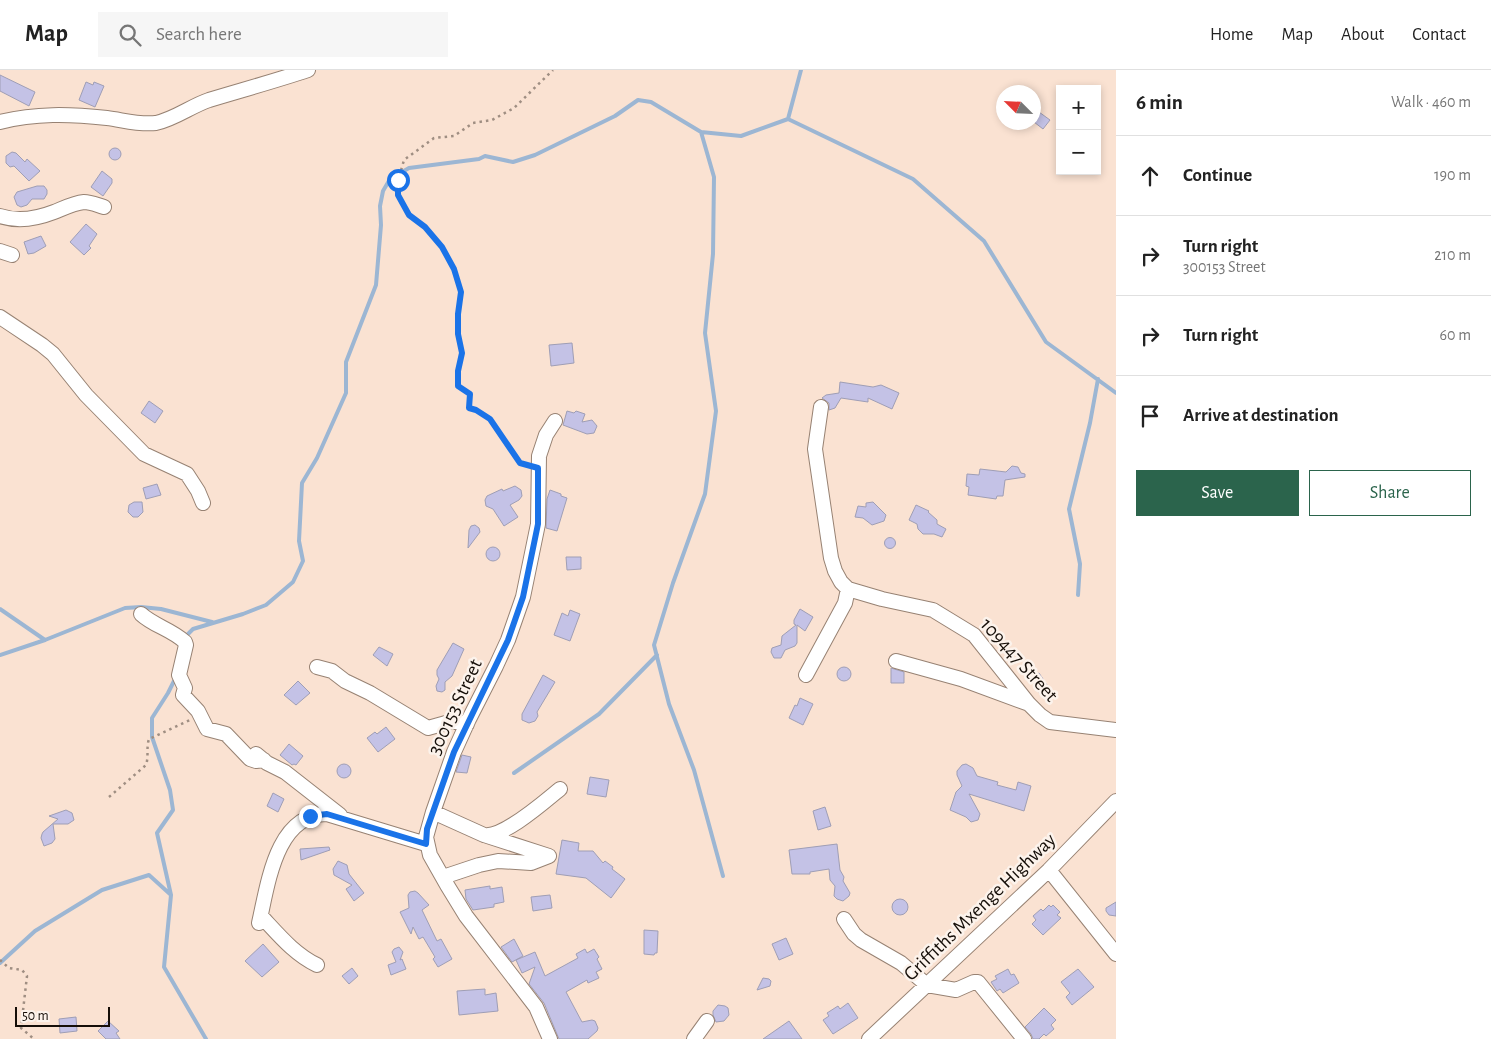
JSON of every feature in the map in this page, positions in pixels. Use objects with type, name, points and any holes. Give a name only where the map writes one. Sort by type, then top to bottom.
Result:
[{"type":"street","points":[[0,122],[59,114],[109,118],[144,124],[157,122],[208,101],[308,70]]},
{"type":"street","points":[[0,216],[12,220],[28,219],[85,202],[104,207]]},
{"type":"street","points":[[0,317],[53,354],[86,395],[144,454],[187,474],[195,485],[203,503]]},
{"type":"street","points":[[806,675],[846,603],[848,589],[841,582],[831,558],[815,449],[821,407]]},
{"type":"street","name":"300153 Street","points":[[426,844],[427,829],[432,812],[454,752],[500,658],[523,597],[538,524],[538,468],[541,446],[555,422]]},
{"type":"street","name":"109447 Street","points":[[848,589],[882,599],[933,610],[974,635],[1029,704],[1050,722],[1116,730]]},
{"type":"street","points":[[140,614],[152,623],[163,626],[185,642],[179,678],[185,688],[184,695],[198,711],[207,729],[226,734],[250,759],[256,761],[259,757],[285,772],[347,819]]},
{"type":"street","points":[[896,661],[961,679],[1029,704]]},
{"type":"street","points":[[317,667],[332,671],[345,681],[370,693],[428,728],[453,721],[467,724]]},
{"type":"street","points":[[484,835],[496,834],[513,824],[560,788]]},
{"type":"street","name":"Griffiths Mxenge Highway","points":[[868,1039],[1049,870],[1116,801]]},
{"type":"street","points":[[432,812],[484,835],[549,856],[532,863],[498,861],[442,877]]},
{"type":"street","points":[[317,965],[286,944],[260,919],[284,838],[295,825],[310,816],[327,814],[426,844],[442,877],[466,916],[536,1007],[550,1039]]},
{"type":"street","points":[[1049,870],[1116,954]]},
{"type":"street","points":[[844,919],[854,934],[861,940],[901,963],[926,985],[956,990],[978,982],[1024,1039]]},
{"type":"street","points":[[694,1039],[707,1021]]},
{"type":"path","points":[[538,468],[520,463],[490,419],[469,408],[470,394],[458,386],[458,371],[462,353],[458,334],[461,292],[454,269],[442,247],[425,227],[409,215],[398,195],[398,180],[404,160],[434,138],[454,136],[473,123],[492,120],[514,108],[553,70]]},
{"type":"path","points":[[109,797],[146,765],[148,759],[146,749],[149,739],[195,718],[188,701]]},
{"type":"path","points":[[0,960],[9,968],[22,970],[26,976],[21,1028],[34,1039]]},
{"type":"building","points":[[0,75],[35,92],[29,106],[0,91]]},
{"type":"building","points":[[86,82],[93,85],[94,82],[104,86],[95,107],[79,100]]},
{"type":"building","points":[[1041,113],[1050,120],[1043,129],[1041,127]]},
{"type":"building","points":[[113,148],[117,148],[121,154],[117,160],[113,160],[109,156],[109,152]]},
{"type":"building","points":[[12,152],[16,153],[25,162],[27,159],[40,171],[29,181],[14,166],[10,167],[6,163],[6,156]]},
{"type":"building","points":[[102,171],[112,179],[112,183],[103,196],[91,187]]},
{"type":"building","points":[[37,186],[44,186],[47,190],[44,199],[32,199],[27,205],[21,207],[17,205],[14,197],[17,192]]},
{"type":"building","points":[[86,224],[97,234],[89,246],[91,248],[84,255],[70,242]]},
{"type":"building","points":[[41,236],[46,246],[34,253],[28,254],[24,242]]},
{"type":"building","points":[[572,343],[574,363],[551,366],[549,345]]},
{"type":"building","points":[[840,382],[873,387],[881,385],[899,393],[892,409],[868,398],[868,402],[841,398],[835,408],[829,410],[829,403],[822,398],[826,395],[839,393]]},
{"type":"building","points":[[149,401],[163,411],[155,423],[141,413]]},
{"type":"building","points":[[567,411],[585,414],[582,422],[592,420],[597,426],[594,433],[587,434],[563,425]]},
{"type":"building","points":[[1012,466],[1018,467],[1021,473],[1025,474],[1025,477],[1005,480],[1003,496],[997,496],[996,499],[968,495],[969,487],[966,486],[967,474],[979,475],[980,469],[1006,472]]},
{"type":"building","points":[[157,484],[161,495],[146,499],[143,488]]},
{"type":"building","points":[[515,486],[521,490],[522,496],[510,505],[518,517],[504,526],[493,509],[486,506],[485,500],[487,496],[502,489],[503,491]]},
{"type":"building","points":[[550,490],[567,498],[557,531],[546,528],[547,499]]},
{"type":"building","points":[[134,502],[142,502],[143,512],[138,517],[133,517],[128,512],[129,505]]},
{"type":"building","points":[[873,502],[886,515],[884,521],[872,525],[863,518],[855,517],[858,506],[866,507],[866,503]]},
{"type":"building","points":[[916,505],[929,511],[937,520],[937,524],[946,529],[942,537],[934,534],[923,534],[918,529],[917,524],[909,520]]},
{"type":"building","points":[[475,525],[479,528],[480,532],[468,548],[469,530],[471,526]]},
{"type":"building","points":[[890,537],[896,543],[890,549],[884,543]]},
{"type":"building","points":[[490,547],[496,547],[500,554],[496,561],[490,561],[486,557],[486,551]]},
{"type":"building","points":[[566,557],[581,557],[581,569],[567,570]]},
{"type":"building","points":[[800,609],[813,617],[805,631],[797,625],[797,643],[795,646],[785,650],[781,658],[774,658],[771,652],[772,648],[781,645],[782,636],[796,625],[794,620]]},
{"type":"building","points":[[570,610],[580,614],[570,641],[554,635],[562,613],[568,616]]},
{"type":"building","points":[[453,643],[464,649],[452,676],[445,682],[445,690],[442,692],[437,691],[436,686],[439,679],[437,670]]},
{"type":"building","points":[[379,647],[393,654],[387,666],[373,655]]},
{"type":"building","points":[[841,667],[847,667],[851,674],[847,681],[841,681],[837,677],[837,671]]},
{"type":"building","points":[[891,668],[904,672],[904,683],[891,683]]},
{"type":"building","points":[[1039,673],[1049,688],[1040,694],[1031,678]]},
{"type":"building","points":[[543,675],[555,682],[537,712],[538,716],[535,721],[529,723],[522,720],[522,714]]},
{"type":"building","points":[[298,681],[310,693],[296,705],[284,695]]},
{"type":"building","points":[[800,698],[813,704],[803,725],[789,718]]},
{"type":"building","points":[[386,727],[395,739],[378,752],[367,738],[375,732],[377,734]]},
{"type":"building","points":[[289,744],[303,756],[296,765],[292,765],[280,755]]},
{"type":"building","points":[[462,755],[471,757],[467,773],[456,772]]},
{"type":"building","points":[[344,764],[349,766],[351,771],[349,776],[344,778],[339,776],[337,771],[339,766]]},
{"type":"building","points":[[966,764],[973,768],[977,776],[998,782],[997,785],[1016,790],[1018,782],[1031,786],[1024,811],[969,794],[980,814],[978,820],[971,822],[966,817],[950,810],[956,792],[962,786],[957,771],[962,765]]},
{"type":"building","points":[[590,777],[609,780],[606,797],[587,794]]},
{"type":"building","points":[[273,793],[284,799],[278,812],[267,806]]},
{"type":"building","points":[[825,807],[831,826],[818,830],[813,811]]},
{"type":"building","points":[[66,810],[72,813],[74,820],[68,824],[53,824],[55,839],[52,843],[44,846],[41,838],[43,832],[58,819],[49,816]]},
{"type":"building","points":[[562,840],[579,843],[578,851],[593,851],[603,863],[605,861],[625,879],[611,898],[586,878],[556,874]]},
{"type":"building","points":[[837,844],[840,870],[844,877],[843,881],[850,893],[843,901],[834,896],[835,886],[830,880],[829,869],[810,872],[810,874],[792,874],[789,850]]},
{"type":"building","points":[[329,847],[330,850],[301,860],[300,849]]},
{"type":"building","points":[[338,861],[347,865],[349,874],[364,893],[354,901],[346,889],[352,885],[334,875],[333,869]]},
{"type":"building","points":[[490,886],[490,889],[502,887],[504,902],[494,904],[494,907],[473,910],[466,899],[465,890]]},
{"type":"building","points":[[415,891],[429,905],[422,910],[437,941],[441,939],[452,959],[438,967],[433,959],[435,957],[423,937],[419,939],[413,927],[411,934],[400,912],[409,908],[408,895],[410,892]]},
{"type":"building","points":[[550,895],[552,908],[533,911],[531,897]]},
{"type":"building","points":[[900,899],[908,907],[900,915],[892,907]]},
{"type":"building","points":[[1116,902],[1116,916],[1109,915],[1106,908]]},
{"type":"building","points":[[1049,905],[1051,907],[1053,905],[1060,912],[1057,915],[1061,918],[1043,935],[1032,924],[1036,920],[1033,916],[1041,909],[1043,911]]},
{"type":"building","points":[[644,930],[658,931],[657,953],[654,955],[644,954]]},
{"type":"building","points":[[786,938],[793,954],[779,960],[772,944]]},
{"type":"building","points":[[514,939],[523,956],[512,962],[501,947]]},
{"type":"building","points":[[263,944],[279,962],[262,977],[245,961]]},
{"type":"building","points":[[399,947],[403,952],[400,960],[402,959],[406,969],[391,975],[388,965],[396,962],[392,952]]},
{"type":"building","points":[[585,949],[587,953],[594,949],[599,957],[597,959],[602,969],[596,972],[599,978],[588,983],[587,980],[566,992],[582,1022],[595,1021],[598,1028],[588,1039],[559,1039],[544,1003],[529,984],[535,967],[522,973],[516,960],[535,952],[545,976],[578,958],[576,954]]},
{"type":"building","points":[[352,968],[358,976],[349,984],[342,976]]},
{"type":"building","points":[[1008,969],[1011,975],[1014,974],[1019,983],[1003,993],[1000,989],[997,991],[991,982],[997,979],[995,976]]},
{"type":"building","points":[[1078,969],[1094,987],[1072,1005],[1066,997],[1070,993],[1061,982]]},
{"type":"building","points":[[763,978],[771,981],[770,986],[757,990]]},
{"type":"building","points":[[485,989],[485,995],[496,993],[498,1011],[459,1015],[457,991]]},
{"type":"building","points":[[848,1003],[858,1018],[833,1034],[823,1020],[829,1016],[827,1013],[838,1006],[840,1009]]},
{"type":"building","points":[[718,1005],[728,1008],[729,1015],[724,1021],[716,1022],[713,1011]]},
{"type":"building","points":[[1044,1008],[1056,1020],[1051,1025],[1054,1029],[1046,1036],[1044,1034],[1039,1039],[1033,1039],[1025,1027]]},
{"type":"building","points":[[76,1017],[77,1031],[60,1033],[59,1019]]},
{"type":"building","points":[[108,1021],[119,1031],[116,1033],[120,1039],[106,1039],[98,1031]]},
{"type":"building","points":[[789,1021],[802,1039],[763,1039]]},
{"type":"waterway","points":[[185,638],[193,629],[266,605],[293,582],[303,561],[299,541],[302,483],[317,458],[346,393],[346,362],[376,285],[381,225],[380,206],[383,191],[390,179],[409,168],[479,159],[485,156],[513,162],[535,155],[615,116],[638,100],[651,102],[701,132],[741,136],[788,119],[801,70]]},
{"type":"waterway","points":[[788,119],[913,179],[984,241],[1046,342],[1116,393]]},
{"type":"waterway","points":[[701,132],[714,177],[713,254],[705,333],[716,411],[705,494],[673,583],[654,645],[669,704],[694,770],[723,876]]},
{"type":"waterway","points":[[1078,595],[1080,564],[1069,509],[1090,423],[1098,379]]},
{"type":"waterway","points":[[0,655],[45,640],[125,608],[161,609],[212,622]]},
{"type":"waterway","points":[[0,609],[45,640]]},
{"type":"waterway","points":[[514,773],[599,714],[657,655]]},
{"type":"waterway","points":[[176,677],[152,718],[152,737],[170,790],[173,810],[157,833],[171,895],[164,967],[206,1039]]},
{"type":"waterway","points":[[0,963],[35,931],[102,890],[149,875],[171,895]]},
{"type":"route","points":[[310,816],[327,814],[338,816],[426,844],[427,829],[432,812],[454,752],[508,640],[523,597],[538,524],[538,468],[520,463],[490,419],[469,408],[470,394],[458,386],[458,371],[462,353],[458,334],[461,292],[454,269],[442,247],[425,227],[409,215],[398,195],[398,180]]}]
